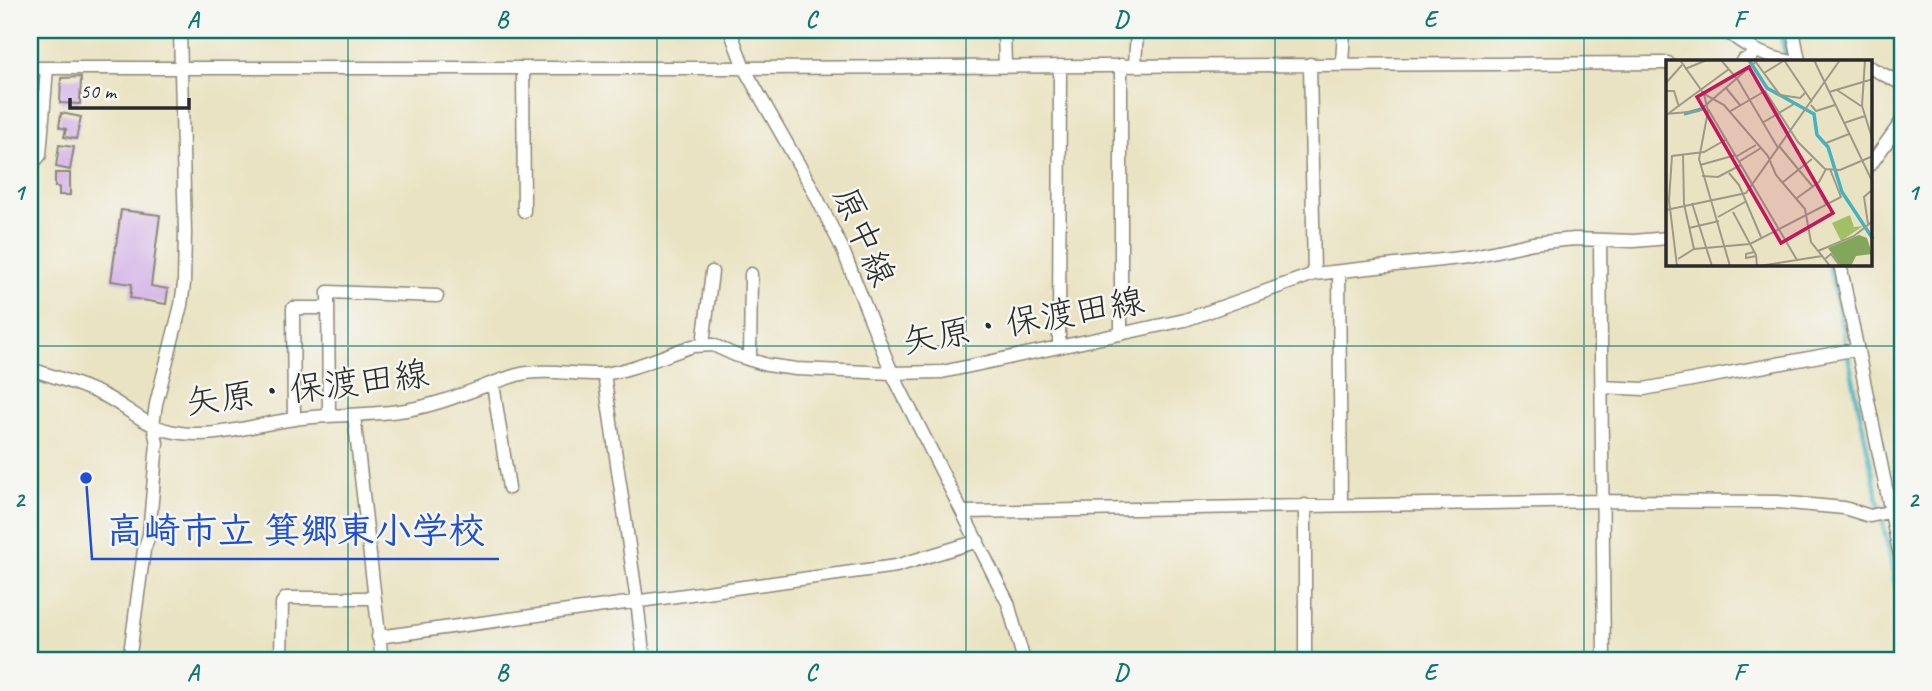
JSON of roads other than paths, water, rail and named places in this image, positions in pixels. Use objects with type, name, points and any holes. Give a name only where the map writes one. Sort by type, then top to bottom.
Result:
[{"type":"street","points":[[129,661],[144,551],[149,535],[156,404],[184,284],[180,30]]},
{"type":"street","name":"原中線","points":[[730,30],[744,68],[811,186],[842,248],[892,373],[1008,603],[1024,661]]},
{"type":"street","points":[[1004,30],[1005,66]]},
{"type":"street","points":[[1135,65],[1137,30]]},
{"type":"street","points":[[1342,64],[1344,30]]},
{"type":"street","points":[[1725,30],[1756,51],[1782,60]]},
{"type":"street","points":[[1793,30],[1799,60]]},
{"type":"street","points":[[1744,60],[1756,51]]},
{"type":"street","points":[[30,68],[744,68],[1666,63]]},
{"type":"street","points":[[1310,64],[1314,274]]},
{"type":"street","points":[[1121,65],[1121,334]]},
{"type":"street","points":[[1059,347],[1060,66]]},
{"type":"street","points":[[30,163],[40,155],[47,68]]},
{"type":"street","points":[[523,68],[524,211]]},
{"type":"street","points":[[1872,69],[1902,84]]},
{"type":"street","points":[[1872,163],[1902,121]]},
{"type":"street","name":"矢原・保渡田線","points":[[30,369],[104,395],[153,425],[177,432],[211,434],[294,419],[406,410],[447,400],[519,375],[544,372],[604,374],[703,344],[713,345],[766,365],[796,369],[942,372],[1185,320],[1314,274],[1469,257],[1533,243],[1575,239],[1634,242],[1666,238]]},
{"type":"street","points":[[1600,240],[1604,661]]},
{"type":"street","points":[[1840,266],[1857,349],[1897,510],[1902,566]]},
{"type":"street","points":[[703,344],[712,272]]},
{"type":"street","points":[[1339,272],[1342,504]]},
{"type":"street","points":[[750,360],[751,274]]},
{"type":"street","points":[[329,416],[328,292],[437,296]]},
{"type":"street","points":[[294,419],[293,308],[328,308]]},
{"type":"street","points":[[1601,387],[1644,389],[1857,349]]},
{"type":"street","points":[[604,374],[644,661]]},
{"type":"street","points":[[493,384],[509,488]]},
{"type":"street","points":[[354,415],[382,661]]},
{"type":"street","points":[[962,512],[1603,501],[1778,502],[1844,508],[1870,516],[1897,510]]},
{"type":"street","points":[[1305,505],[1305,661]]},
{"type":"street","points":[[378,637],[896,566],[978,541]]},
{"type":"street","points":[[281,661],[282,603],[286,598],[374,598]]},
{"type":"waterway","points":[[1780,30],[1787,60]]},
{"type":"waterway","points":[[1829,266],[1902,615]]},
{"type":"place","name":"高崎市立 箕郷東小学校","points":[[86,478]]}]
